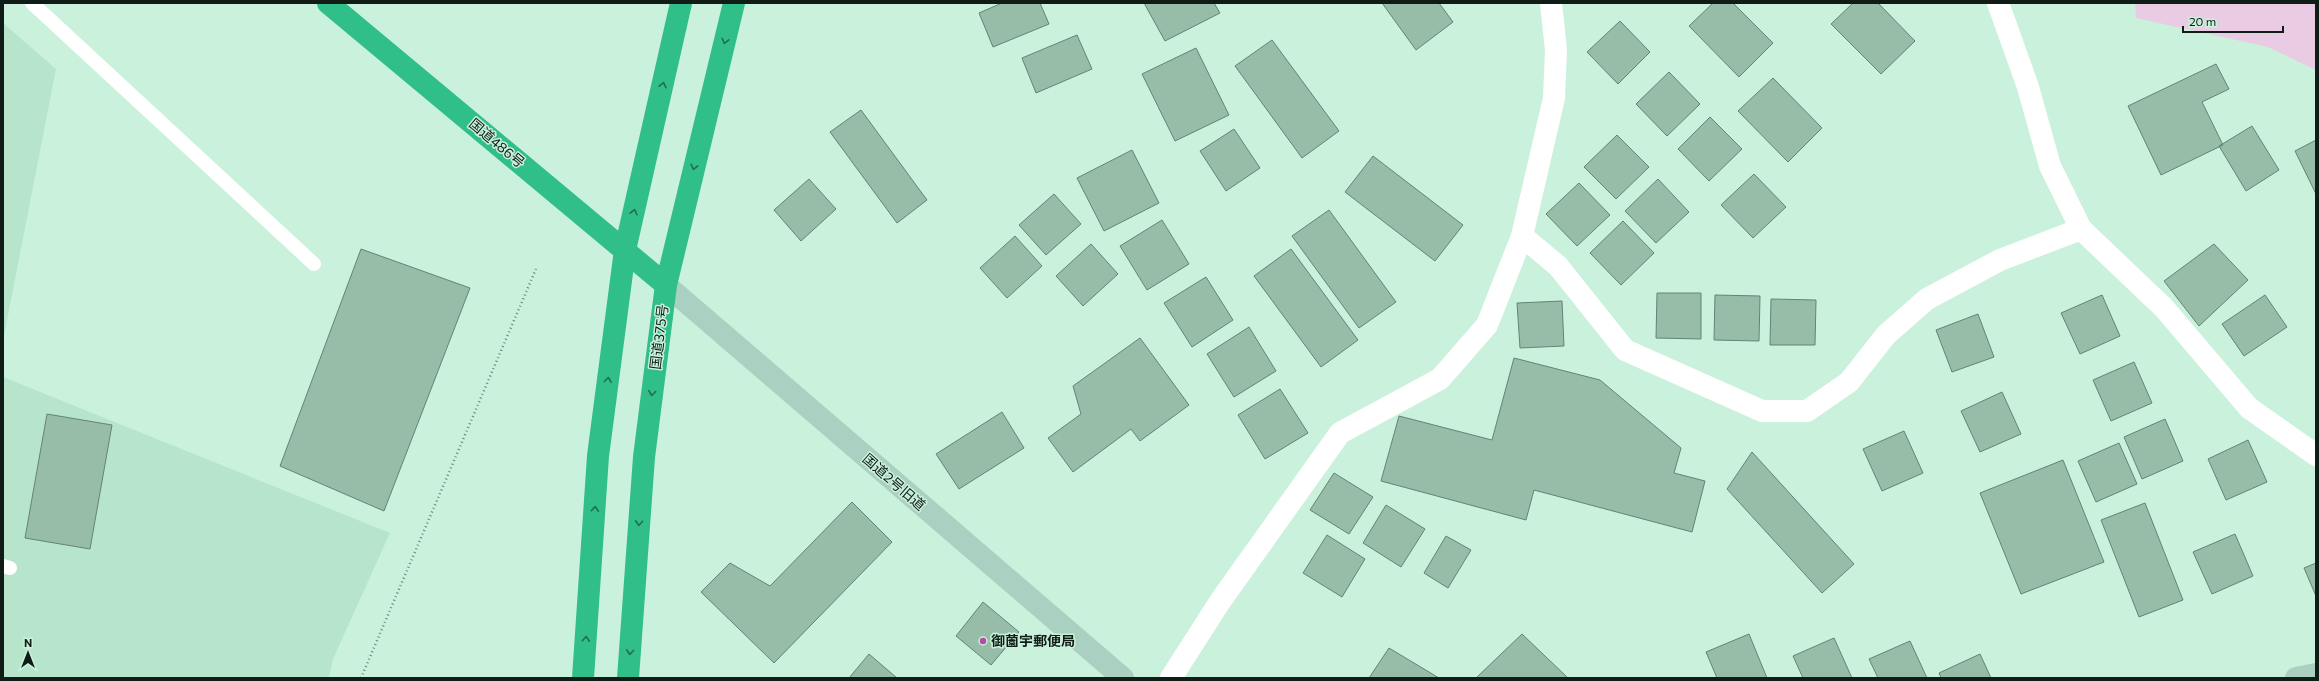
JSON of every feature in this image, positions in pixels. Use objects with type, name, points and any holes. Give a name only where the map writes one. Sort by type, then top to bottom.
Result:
[{"type":"highway","name":"国道486号","points":[[328,3],[666,285]]},
{"type":"highway","points":[[583,678],[598,456],[625,250],[681,3]]},
{"type":"highway","name":"国道375号","points":[[628,678],[644,457],[666,285],[734,3]]},
{"type":"street","points":[[1171,678],[1222,600],[1340,433],[1440,378],[1487,325],[1522,236],[1554,98],[1556,50],[1551,3]]},
{"type":"street","points":[[1998,3],[2028,87],[2050,166],[2081,229],[2164,308],[2249,408],[2316,455]]},
{"type":"street","points":[[1522,236],[1558,266],[1625,350],[1762,411],[1807,411],[1849,382],[1886,335],[1927,300],[2000,260],[2081,229]]},
{"type":"street","name":"国道2号旧道","points":[[666,285],[1123,678]]},
{"type":"street","points":[[2296,678],[2316,674]]},
{"type":"lane","points":[[32,3],[314,264]]},
{"type":"path","points":[[361,678],[536,269]]},
{"type":"shaded area","points":[[2135,3],[2316,3],[2316,70],[2268,47],[2136,18]]},
{"type":"shaded area","points":[[3,23],[56,69],[3,341]]},
{"type":"shaded area","points":[[3,377],[390,533],[333,659],[329,678],[3,678]]},
{"type":"building","points":[[1002,3],[1040,3],[1049,24],[993,47],[979,13]]},
{"type":"building","points":[[1144,3],[1214,3],[1220,13],[1165,41]]},
{"type":"building","points":[[1382,3],[1439,3],[1453,22],[1416,50]]},
{"type":"building","points":[[1713,3],[1733,3],[1773,43],[1739,77],[1689,26]]},
{"type":"building","points":[[1853,3],[1878,3],[1915,41],[1881,74],[1831,24]]},
{"type":"building","points":[[1620,21],[1650,52],[1618,84],[1587,52]]},
{"type":"building","points":[[1077,35],[1092,69],[1036,93],[1022,58]]},
{"type":"building","points":[[1272,40],[1339,131],[1302,158],[1235,66]]},
{"type":"building","points":[[1196,48],[1229,115],[1175,141],[1142,74]]},
{"type":"building","points":[[2216,64],[2229,89],[2202,102],[2223,145],[2161,175],[2128,106]]},
{"type":"building","points":[[1669,72],[1700,104],[1667,136],[1636,104]]},
{"type":"building","points":[[1773,78],[1822,128],[1788,162],[1738,111]]},
{"type":"building","points":[[861,110],[927,200],[897,223],[830,132]]},
{"type":"building","points":[[1710,117],[1742,149],[1709,181],[1678,149]]},
{"type":"building","points":[[2252,126],[2279,170],[2246,191],[2219,146]]},
{"type":"building","points":[[1234,129],[1260,168],[1226,191],[1200,151]]},
{"type":"building","points":[[1617,135],[1649,167],[1616,199],[1584,167]]},
{"type":"building","points":[[2316,140],[2316,194],[2295,151]]},
{"type":"building","points":[[1132,150],[1159,203],[1104,231],[1077,178]]},
{"type":"building","points":[[1373,156],[1463,225],[1435,261],[1345,192]]},
{"type":"building","points":[[1754,174],[1786,207],[1753,238],[1721,205]]},
{"type":"building","points":[[809,179],[836,209],[801,241],[774,210]]},
{"type":"building","points":[[1658,179],[1689,212],[1656,243],[1625,211]]},
{"type":"building","points":[[1579,183],[1610,215],[1577,246],[1546,214]]},
{"type":"building","points":[[1054,194],[1081,224],[1046,255],[1019,225]]},
{"type":"building","points":[[1329,210],[1396,302],[1359,328],[1292,236]]},
{"type":"building","points":[[1162,220],[1189,264],[1147,290],[1120,246]]},
{"type":"building","points":[[1623,221],[1654,253],[1621,285],[1590,253]]},
{"type":"building","points":[[1015,236],[1042,266],[1007,298],[980,268]]},
{"type":"building","points":[[1091,244],[1118,274],[1083,306],[1056,276]]},
{"type":"building","points":[[2214,244],[2248,280],[2199,326],[2164,281]]},
{"type":"building","points":[[361,249],[470,288],[384,511],[280,466]]},
{"type":"building","points":[[1291,249],[1358,340],[1321,367],[1254,276]]},
{"type":"building","points":[[1206,277],[1233,320],[1192,347],[1164,303]]},
{"type":"building","points":[[1657,293],[1701,293],[1701,339],[1656,338]]},
{"type":"building","points":[[1715,295],[1760,296],[1759,341],[1714,340]]},
{"type":"building","points":[[2102,295],[2120,336],[2080,354],[2061,313]]},
{"type":"building","points":[[2265,295],[2287,327],[2244,356],[2222,324]]},
{"type":"building","points":[[1771,299],[1816,300],[1815,345],[1770,345]]},
{"type":"building","points":[[1562,301],[1564,346],[1520,348],[1517,303]]},
{"type":"building","points":[[1978,314],[1994,357],[1952,372],[1936,330]]},
{"type":"building","points":[[1249,327],[1276,371],[1234,397],[1207,354]]},
{"type":"building","points":[[1140,338],[1189,405],[1140,441],[1131,429],[1073,472],[1048,438],[1081,414],[1073,386]]},
{"type":"building","points":[[1514,358],[1600,380],[1681,448],[1674,473],[1705,481],[1692,532],[1534,490],[1526,520],[1381,481],[1399,416],[1492,440]]},
{"type":"building","points":[[2134,362],[2152,403],[2111,421],[2093,380]]},
{"type":"building","points":[[1280,389],[1308,433],[1265,459],[1238,415]]},
{"type":"building","points":[[2002,392],[2021,434],[1980,452],[1961,411]]},
{"type":"building","points":[[1002,412],[1024,448],[959,489],[936,454]]},
{"type":"building","points":[[47,414],[112,425],[90,549],[25,538]]},
{"type":"building","points":[[2165,419],[2183,461],[2142,479],[2124,437]]},
{"type":"building","points":[[1904,431],[1923,473],[1882,491],[1863,449]]},
{"type":"building","points":[[2248,440],[2267,482],[2226,500],[2208,459]]},
{"type":"building","points":[[2119,443],[2137,484],[2096,502],[2078,461]]},
{"type":"building","points":[[1752,452],[1854,564],[1822,593],[1727,489]]},
{"type":"building","points":[[2063,460],[2104,562],[2021,594],[1980,493]]},
{"type":"building","points":[[1334,473],[1373,497],[1349,534],[1310,510]]},
{"type":"building","points":[[852,502],[892,542],[774,663],[701,592],[730,563],[770,586]]},
{"type":"building","points":[[2145,503],[2183,600],[2139,617],[2101,520]]},
{"type":"building","points":[[1386,505],[1425,529],[1401,567],[1363,543]]},
{"type":"building","points":[[2235,534],[2253,576],[2212,594],[2193,552]]},
{"type":"building","points":[[1327,535],[1365,559],[1342,597],[1303,573]]},
{"type":"building","points":[[1446,536],[1471,550],[1448,588],[1424,573]]},
{"type":"building","points":[[2316,563],[2316,596],[2304,568]]},
{"type":"building","points":[[983,602],[1019,632],[991,665],[956,636]]},
{"type":"building","points":[[1522,634],[1568,678],[1476,678]]},
{"type":"building","points":[[1749,634],[1767,678],[1717,678],[1706,652]]},
{"type":"building","points":[[1834,638],[1852,678],[1803,678],[1793,656]]},
{"type":"building","points":[[1910,641],[1927,678],[1878,678],[1869,659]]},
{"type":"building","points":[[1389,648],[1439,678],[1369,678]]},
{"type":"building","points":[[869,654],[897,678],[849,678]]},
{"type":"building","points":[[1980,654],[1991,678],[1941,678],[1939,673]]},
{"type":"place","name":"御薗宇郵便局","points":[[983,641]]}]
